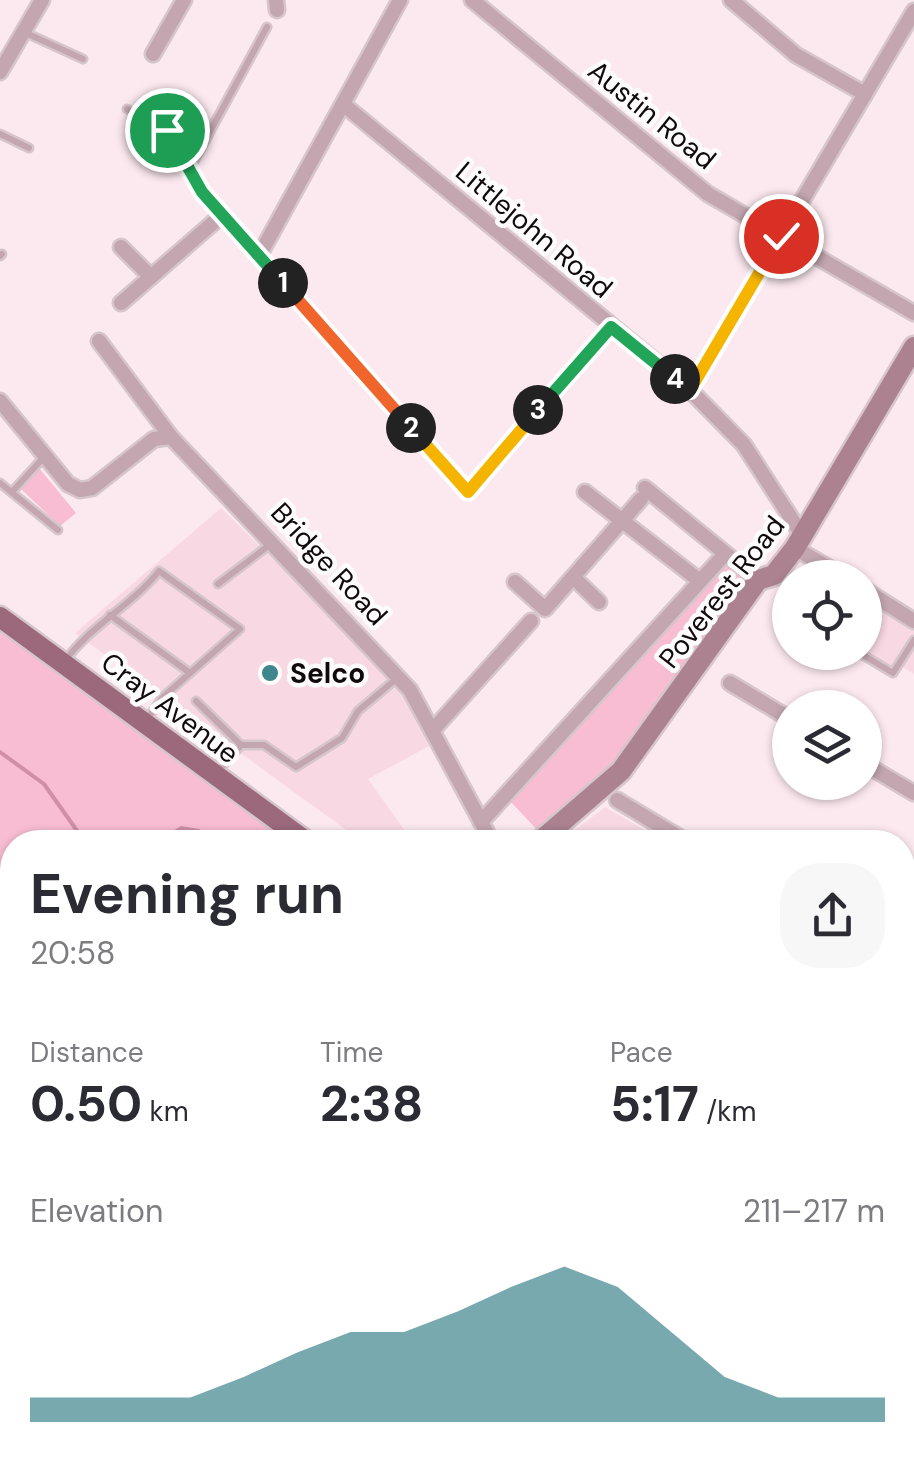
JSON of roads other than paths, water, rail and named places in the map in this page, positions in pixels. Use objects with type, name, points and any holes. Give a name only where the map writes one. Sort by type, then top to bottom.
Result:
[{"type":"main road","name":"Cray Avenue","points":[[0,617],[290,830]]},
{"type":"street","points":[[0,72],[6,54],[26,32],[42,0]]},
{"type":"street","points":[[152,54],[184,0]]},
{"type":"street","points":[[259,256],[400,0]]},
{"type":"street","name":"Austin Road","points":[[472,0],[708,194],[914,313]]},
{"type":"street","points":[[731,0],[796,55],[865,94]]},
{"type":"street","points":[[690,390],[914,11]]},
{"type":"street","name":"Littlejohn Road","points":[[344,105],[690,390],[744,445],[798,541]]},
{"type":"street","points":[[202,192],[468,492],[611,327]]},
{"type":"street","points":[[121,303],[222,215]]},
{"type":"street","points":[[122,247],[151,277]]},
{"type":"street","name":"Bridge Road","points":[[99,341],[171,436],[400,676],[485,830]]},
{"type":"street","name":"Poverest Road","points":[[553,830],[621,771],[758,580],[774,575],[914,348]]},
{"type":"street","points":[[0,401],[68,484],[80,490],[92,488],[154,439],[171,436]]},
{"type":"street","points":[[586,492],[622,525],[700,581]]},
{"type":"street","points":[[515,582],[546,609],[622,525],[643,494],[758,580]]},
{"type":"street","points":[[798,541],[823,560]]},
{"type":"street","points":[[481,822],[724,555]]},
{"type":"street","points":[[574,578],[599,602]]},
{"type":"street","points":[[882,601],[914,622]]},
{"type":"street","points":[[432,731],[531,621]]},
{"type":"street","points":[[730,684],[772,708]]},
{"type":"street","points":[[882,774],[914,793]]},
{"type":"street","points":[[618,800],[662,830]]},
{"type":"lane","points":[[189,170],[268,26]]},
{"type":"lane","points":[[26,32],[83,60]]},
{"type":"lane","points":[[127,109],[167,130],[202,192]]},
{"type":"lane","points":[[0,134],[29,148]]},
{"type":"lane","points":[[12,492],[45,456]]},
{"type":"lane","points":[[0,483],[58,530]]},
{"type":"lane","points":[[218,584],[274,541]]},
{"type":"lane","points":[[63,663],[82,638],[137,599],[160,571],[240,629],[163,697],[144,724]]},
{"type":"lane","points":[[110,615],[190,673]]},
{"type":"lane","points":[[882,666],[893,673],[914,640]]},
{"type":"lane","points":[[214,776],[241,745],[264,744],[296,767],[342,738],[358,711],[400,676]]},
{"type":"lane","points":[[196,700],[241,745]]},
{"type":"waterway","points":[[0,752],[44,784],[77,830]]},
{"type":"place","name":"Selco","points":[[270,673]]}]
